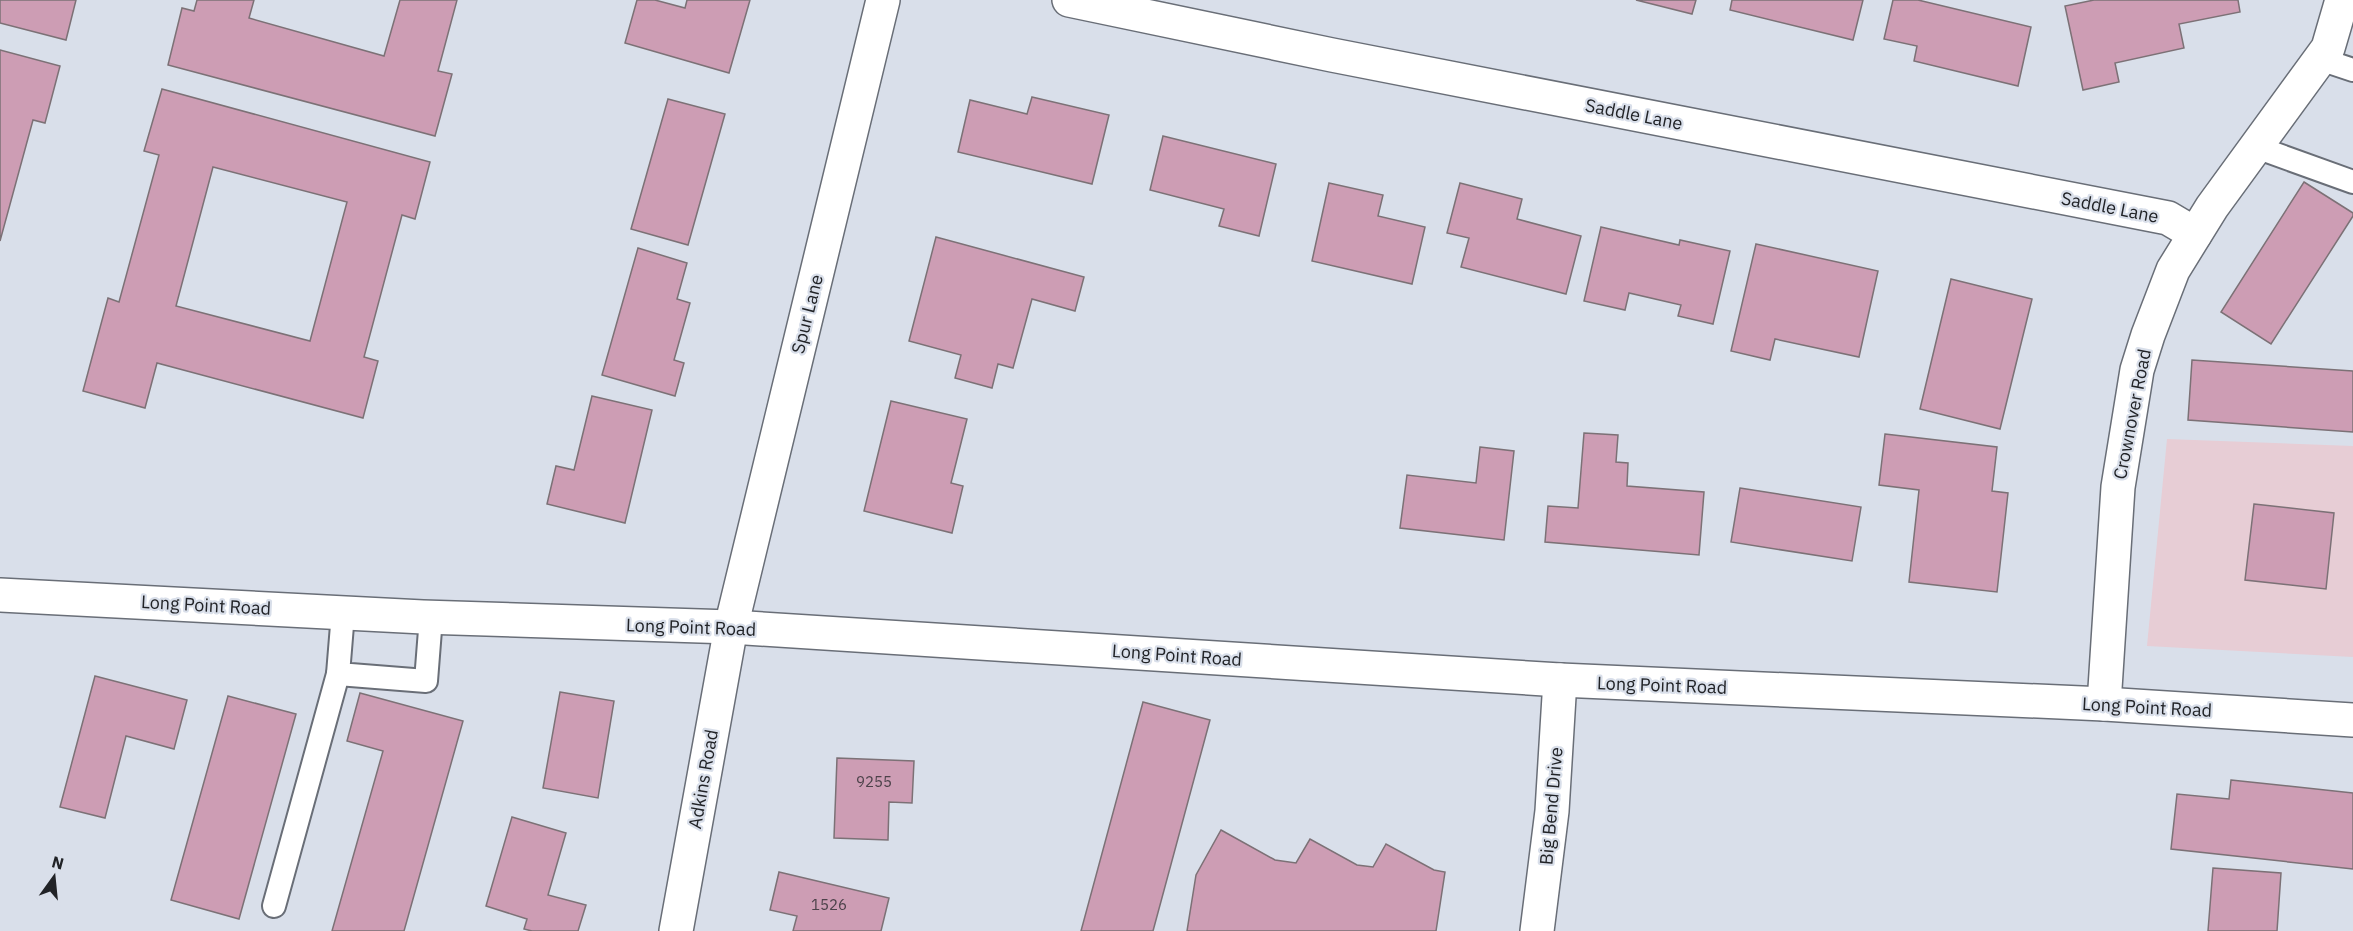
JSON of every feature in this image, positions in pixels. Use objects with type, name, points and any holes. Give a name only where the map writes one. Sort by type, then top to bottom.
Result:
[{"type":"street","name":"Spur Lane","points":[[731,627],[883,0]]},
{"type":"street","name":"Saddle Lane","points":[[1070,0],[1332,55],[2168,218],[2195,234]]},
{"type":"street","name":"Crownover Road","points":[[2104,704],[2118,487],[2137,370],[2148,335],[2173,270],[2195,234],[2328,48],[2343,0]]},
{"type":"street","name":"Long Point Road","points":[[0,594],[431,617],[731,627],[1560,680],[2104,704],[2353,720]]},
{"type":"street","name":"Adkins Road","points":[[676,931],[731,627]]},
{"type":"street","name":"Big Bend Drive","points":[[1537,931],[1552,811],[1560,680]]},
{"type":"lane","points":[[2320,59],[2353,70]]},
{"type":"lane","points":[[2256,147],[2353,182]]},
{"type":"lane","points":[[274,906],[338,674],[343,613]]},
{"type":"lane","points":[[338,674],[426,681],[431,617]]},
{"type":"shaded area","points":[[2167,439],[2353,446],[2353,657],[2147,646]]},
{"type":"building","points":[[0,0],[76,0],[66,40],[0,23]]},
{"type":"building","points":[[197,0],[254,0],[249,18],[384,56],[400,0],[457,0],[438,71],[452,74],[435,136],[168,65],[182,8],[194,11]]},
{"type":"building","points":[[637,0],[655,0],[685,8],[687,0],[750,0],[729,73],[625,43]]},
{"type":"building","points":[[1636,0],[1696,0],[1692,14]]},
{"type":"building","points":[[1732,0],[1863,0],[1853,40],[1730,10]]},
{"type":"building","points":[[1893,0],[1918,0],[2031,27],[2018,86],[1914,61],[1917,46],[1884,39]]},
{"type":"building","points":[[2094,0],[2238,0],[2240,12],[2179,24],[2184,48],[2115,63],[2119,82],[2083,90],[2065,6]]},
{"type":"building","points":[[0,50],[60,66],[45,123],[33,120],[0,241]]},
{"type":"building","points":[[162,89],[430,162],[415,219],[402,215],[364,357],[378,361],[363,418],[157,363],[145,408],[83,391],[108,298],[119,302],[159,155],[144,151]],"holes":[[[213,167],[347,202],[310,341],[176,306]]]},
{"type":"building","points":[[1032,97],[1109,115],[1092,184],[958,152],[970,100],[1027,114]]},
{"type":"building","points":[[668,99],[725,114],[688,245],[631,229]]},
{"type":"building","points":[[1163,136],[1276,164],[1259,236],[1219,226],[1224,209],[1150,190]]},
{"type":"building","points":[[2304,182],[2353,213],[2353,216],[2271,344],[2221,312]]},
{"type":"building","points":[[1329,183],[1383,195],[1378,216],[1425,227],[1412,284],[1312,261]]},
{"type":"building","points":[[1460,183],[1522,199],[1517,219],[1581,236],[1566,294],[1461,267],[1469,238],[1447,233]]},
{"type":"building","points":[[1601,227],[1679,245],[1680,240],[1730,251],[1713,324],[1678,316],[1681,305],[1629,293],[1625,310],[1584,301]]},
{"type":"building","points":[[936,237],[1084,277],[1075,311],[1032,299],[1013,368],[998,364],[992,388],[955,378],[961,355],[909,341]]},
{"type":"building","points":[[1756,244],[1878,271],[1859,357],[1775,339],[1770,360],[1731,351]]},
{"type":"building","points":[[638,248],[687,263],[677,299],[690,303],[674,360],[684,363],[675,396],[602,375]]},
{"type":"building","points":[[1951,279],[2032,299],[2000,429],[1920,409]]},
{"type":"building","points":[[2192,360],[2353,371],[2353,432],[2188,420]]},
{"type":"building","points":[[592,396],[652,410],[625,523],[547,504],[556,466],[574,470]]},
{"type":"building","points":[[891,401],[967,419],[951,483],[963,486],[952,533],[864,511]]},
{"type":"building","points":[[1584,433],[1618,435],[1616,462],[1628,463],[1627,486],[1704,492],[1699,555],[1545,542],[1548,506],[1578,508]]},
{"type":"building","points":[[1885,434],[1997,447],[1992,491],[2008,493],[1997,592],[1909,582],[1919,490],[1879,485]]},
{"type":"building","points":[[1480,447],[1514,451],[1504,540],[1400,528],[1407,475],[1476,483]]},
{"type":"building","points":[[1740,488],[1861,507],[1852,561],[1731,542]]},
{"type":"building","points":[[2254,504],[2334,513],[2326,589],[2245,580]]},
{"type":"building","points":[[95,676],[187,700],[174,749],[126,736],[105,818],[60,807]]},
{"type":"building","points":[[560,692],[614,701],[598,798],[543,788]]},
{"type":"building","points":[[360,693],[463,721],[404,931],[332,931],[383,751],[347,741]]},
{"type":"building","points":[[228,696],[296,714],[239,919],[171,900]]},
{"type":"building","points":[[1143,702],[1210,720],[1153,931],[1081,931]]},
{"type":"building","points":[[837,758],[914,761],[912,803],[889,802],[888,840],[834,838]]},
{"type":"building","points":[[2231,780],[2353,793],[2353,869],[2171,849],[2177,794],[2229,799]]},
{"type":"building","points":[[512,817],[566,833],[548,895],[586,905],[578,931],[524,929],[527,919],[486,906]]},
{"type":"building","points":[[1221,830],[1275,860],[1296,863],[1310,839],[1357,865],[1373,867],[1386,844],[1434,870],[1445,872],[1436,931],[1187,931],[1196,875]]},
{"type":"building","points":[[2213,868],[2281,873],[2277,931],[2208,931]]},
{"type":"building","points":[[779,872],[889,898],[881,931],[793,931],[797,916],[770,910]]}]
